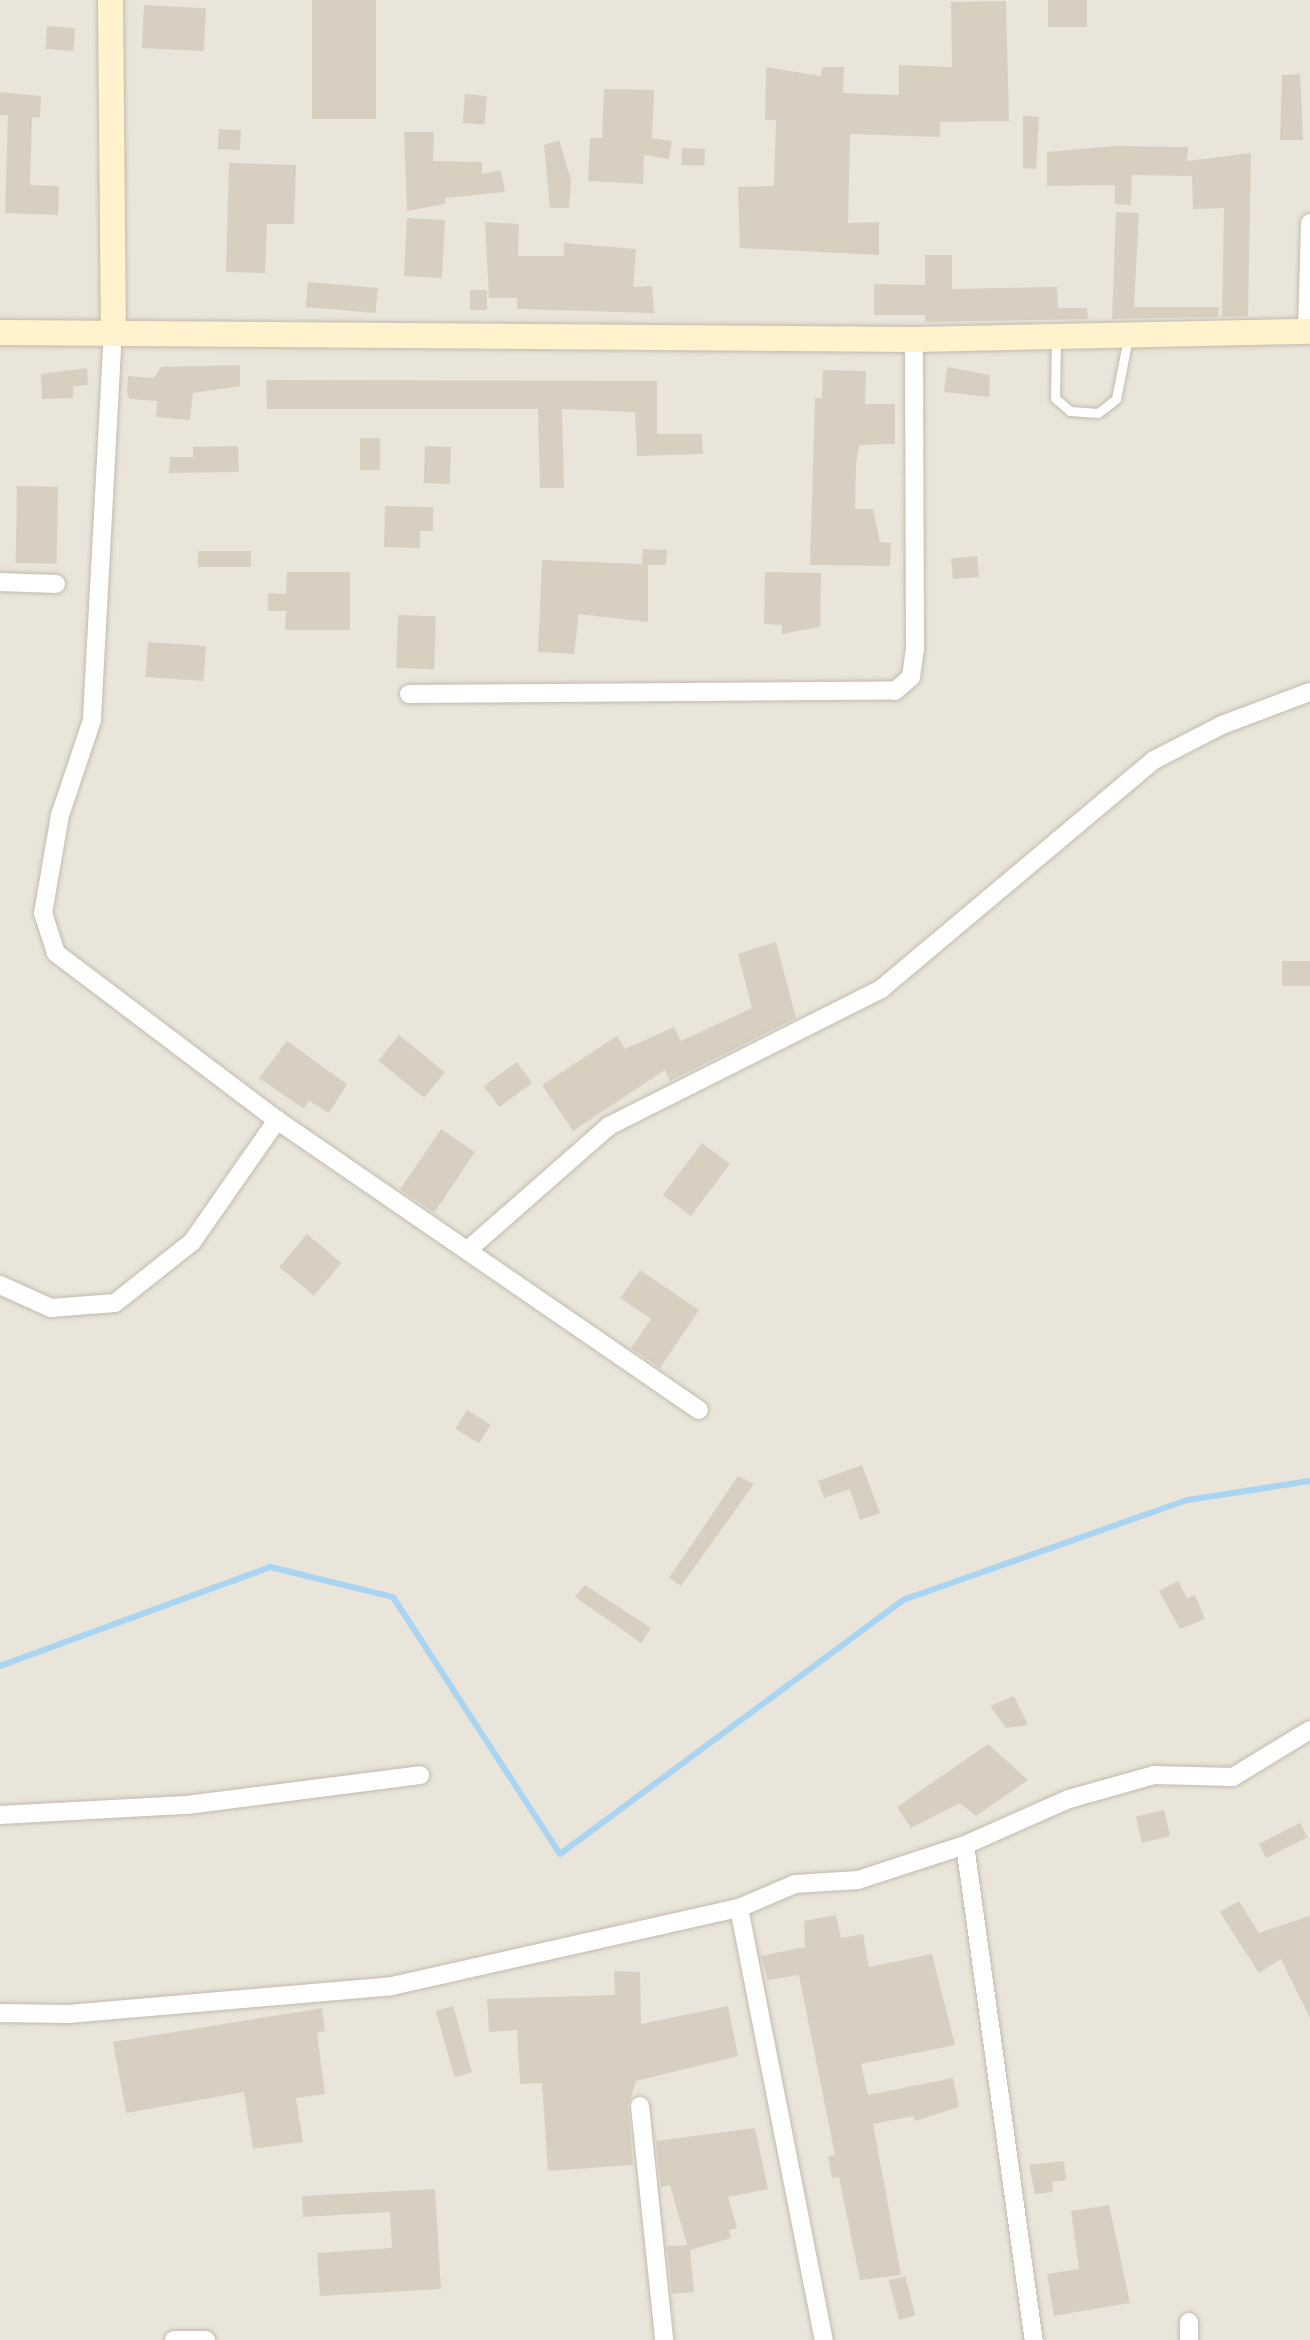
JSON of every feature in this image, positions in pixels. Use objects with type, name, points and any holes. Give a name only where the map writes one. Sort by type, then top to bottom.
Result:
[{"type":"main road","points":[[110,0],[114,330]]},
{"type":"main road","points":[[0,332],[914,339],[1308,331]]},
{"type":"street","points":[[1308,331],[1310,223]]},
{"type":"street","points":[[114,330],[92,720],[60,815],[44,913],[56,954],[277,1120],[470,1248],[698,1410]]},
{"type":"street","points":[[409,694],[895,691],[911,677],[915,650],[914,339]]},
{"type":"street","points":[[0,582],[56,584]]},
{"type":"street","points":[[470,1248],[610,1126],[881,989],[1154,760],[1222,724],[1310,692]]},
{"type":"street","points":[[0,1285],[50,1308],[115,1304],[192,1242],[277,1120]]},
{"type":"street","points":[[0,2012],[68,2014],[392,1986],[739,1908],[796,1884],[858,1880],[965,1846],[1069,1799],[1154,1775],[1232,1778],[1310,1730]]},
{"type":"street","points":[[0,1815],[187,1805],[420,1775]]},
{"type":"street","points":[[965,1846],[1034,2340]]},
{"type":"street","points":[[739,1908],[824,2340]]},
{"type":"street","points":[[640,2106],[664,2340]]},
{"type":"street","points":[[174,2340],[206,2340]]},
{"type":"lane","points":[[1056,336],[1055,398],[1070,411],[1098,413],[1116,398],[1128,336]]},
{"type":"shaded area","points":[[0,0],[1310,0],[1310,2340],[0,2340]]},
{"type":"building","points":[[312,0],[376,0],[376,119],[312,119]]},
{"type":"building","points":[[1048,0],[1087,0],[1087,27],[1048,27]]},
{"type":"building","points":[[1006,1],[1009,121],[940,122],[940,137],[850,134],[848,223],[879,222],[879,255],[740,248],[738,187],[774,186],[776,120],[765,120],[766,67],[821,76],[822,67],[844,67],[843,93],[899,95],[899,65],[952,67],[951,2]]},
{"type":"building","points":[[144,5],[206,8],[204,51],[142,48]]},
{"type":"building","points":[[47,26],[75,28],[73,51],[45,49]]},
{"type":"building","points":[[1300,74],[1303,140],[1280,140],[1282,75]]},
{"type":"building","points":[[604,89],[654,90],[652,138],[672,141],[669,159],[644,155],[643,184],[588,181],[590,138],[602,138]]},
{"type":"building","points":[[0,92],[41,96],[40,118],[32,117],[30,185],[59,186],[58,215],[5,213],[8,115],[0,115]]},
{"type":"building","points":[[465,94],[487,96],[484,125],[462,123]]},
{"type":"building","points":[[1023,116],[1039,117],[1036,169],[1023,168]]},
{"type":"building","points":[[219,129],[241,130],[240,150],[218,149]]},
{"type":"building","points":[[404,132],[434,132],[433,161],[482,162],[482,174],[501,170],[505,192],[445,198],[445,204],[407,211]]},
{"type":"building","points":[[559,140],[571,180],[569,208],[550,208],[544,145]]},
{"type":"building","points":[[1115,146],[1188,147],[1187,161],[1251,153],[1248,316],[1222,317],[1224,208],[1193,209],[1192,176],[1132,175],[1131,205],[1115,204],[1115,185],[1047,186],[1047,152]]},
{"type":"building","points":[[682,148],[705,149],[704,166],[681,165]]},
{"type":"building","points":[[229,163],[296,165],[294,224],[267,224],[265,273],[226,272]]},
{"type":"building","points":[[1116,212],[1139,213],[1134,307],[1219,307],[1218,317],[1112,319]]},
{"type":"building","points":[[407,218],[445,220],[442,278],[404,276]]},
{"type":"building","points":[[485,222],[519,224],[518,256],[564,256],[564,243],[636,249],[633,287],[652,286],[654,313],[517,309],[517,298],[489,298]]},
{"type":"building","points":[[925,255],[952,255],[952,289],[1057,287],[1058,308],[1087,308],[1088,319],[925,322],[925,315],[874,315],[874,284],[925,285]]},
{"type":"building","points":[[308,282],[378,288],[376,313],[306,307]]},
{"type":"building","points":[[470,290],[487,290],[487,310],[470,310]]},
{"type":"building","points":[[240,365],[240,386],[193,393],[190,420],[156,417],[157,401],[129,399],[127,392],[128,376],[154,378],[161,367]]},
{"type":"building","points":[[947,367],[990,375],[989,397],[944,392]]},
{"type":"building","points":[[87,368],[88,385],[73,386],[73,398],[42,399],[41,374]]},
{"type":"building","points":[[823,370],[866,371],[865,404],[895,404],[895,444],[859,445],[856,464],[855,509],[873,509],[880,542],[891,543],[890,566],[810,565],[815,398],[822,398]]},
{"type":"building","points":[[266,380],[657,381],[657,434],[702,434],[703,454],[637,456],[635,412],[562,409],[564,488],[540,488],[538,409],[267,409]]},
{"type":"building","points":[[360,438],[380,438],[380,470],[360,470]]},
{"type":"building","points":[[238,446],[239,472],[169,473],[170,457],[193,457],[193,447]]},
{"type":"building","points":[[425,446],[451,447],[450,484],[424,483]]},
{"type":"building","points":[[17,486],[58,487],[57,564],[16,563]]},
{"type":"building","points":[[385,506],[433,507],[433,531],[420,531],[420,548],[384,547]]},
{"type":"building","points":[[643,549],[667,550],[666,565],[648,565],[648,622],[579,614],[574,654],[538,652],[542,560],[642,564]]},
{"type":"building","points":[[198,551],[251,551],[251,567],[198,567]]},
{"type":"building","points":[[977,556],[979,577],[953,579],[951,558]]},
{"type":"building","points":[[287,572],[350,572],[350,630],[285,630],[286,611],[268,611],[268,593],[286,594]]},
{"type":"building","points":[[765,572],[821,573],[820,627],[782,634],[782,625],[764,624]]},
{"type":"building","points":[[398,615],[436,616],[434,669],[396,668]]},
{"type":"building","points":[[148,642],[206,646],[203,681],[146,677]]},
{"type":"building","points":[[776,942],[796,1018],[670,1081],[665,1070],[573,1131],[542,1085],[617,1036],[625,1049],[674,1027],[681,1041],[752,1008],[738,954]]},
{"type":"building","points":[[1282,961],[1310,961],[1310,986],[1282,986]]},
{"type":"building","points":[[399,1035],[445,1072],[424,1098],[378,1061]]},
{"type":"building","points":[[287,1041],[347,1084],[329,1113],[309,1101],[304,1109],[259,1078]]},
{"type":"building","points":[[517,1062],[532,1083],[499,1107],[484,1086]]},
{"type":"building","points":[[441,1129],[475,1152],[434,1212],[400,1190]]},
{"type":"building","points":[[702,1143],[730,1164],[691,1216],[663,1195]]},
{"type":"building","points":[[307,1234],[341,1263],[314,1296],[279,1267]]},
{"type":"building","points":[[640,1270],[699,1310],[660,1368],[631,1348],[651,1319],[620,1298]]},
{"type":"building","points":[[467,1410],[491,1425],[479,1443],[455,1429]]},
{"type":"building","points":[[862,1465],[880,1513],[860,1520],[850,1489],[824,1498],[818,1481]]},
{"type":"building","points":[[738,1476],[754,1484],[681,1586],[669,1578]]},
{"type":"building","points":[[1178,1581],[1187,1598],[1195,1595],[1205,1619],[1180,1629],[1159,1591]]},
{"type":"building","points":[[585,1585],[651,1628],[641,1643],[575,1597]]},
{"type":"building","points":[[1014,1696],[1028,1725],[1006,1728],[990,1706]]},
{"type":"building","points":[[988,1744],[1028,1780],[976,1816],[960,1803],[911,1828],[897,1807]]},
{"type":"building","points":[[1164,1810],[1170,1836],[1142,1843],[1136,1817]]},
{"type":"building","points":[[1300,1823],[1307,1837],[1266,1858],[1259,1844]]},
{"type":"building","points":[[1239,1901],[1259,1933],[1310,1916],[1310,2018],[1281,1959],[1259,1973],[1220,1912]]},
{"type":"building","points":[[836,1915],[841,1938],[863,1934],[869,1967],[932,1954],[955,2045],[861,2064],[868,2095],[953,2078],[959,2107],[915,2121],[913,2116],[873,2124],[901,2275],[860,2280],[839,2177],[832,2178],[828,2156],[835,2155],[799,1975],[768,1980],[761,1956],[805,1947],[804,1921]]},
{"type":"building","points":[[614,1971],[640,1972],[641,2024],[728,2006],[738,2056],[636,2081],[628,2106],[633,2165],[548,2171],[542,2083],[520,2084],[517,2030],[489,2032],[487,1999],[615,1995]]},
{"type":"building","points":[[453,2006],[472,2072],[455,2077],[436,2011]]},
{"type":"building","points":[[322,2008],[325,2031],[317,2033],[325,2094],[296,2098],[303,2142],[253,2149],[244,2092],[126,2113],[113,2042]]},
{"type":"building","points":[[755,2128],[768,2189],[728,2197],[737,2228],[729,2230],[731,2238],[690,2250],[694,2292],[672,2294],[667,2246],[687,2245],[670,2185],[661,2187],[656,2141]]},
{"type":"building","points":[[1064,2161],[1066,2180],[1052,2182],[1053,2192],[1035,2194],[1029,2165]]},
{"type":"building","points":[[435,2189],[441,2289],[320,2296],[317,2253],[392,2248],[390,2212],[303,2217],[302,2196]]},
{"type":"building","points":[[1109,2205],[1130,2303],[1054,2316],[1047,2274],[1079,2269],[1071,2211]]},
{"type":"building","points":[[905,2276],[916,2316],[899,2320],[889,2280]]},
{"type":"waterway","points":[[0,1666],[270,1567],[393,1597],[560,1854],[903,1600],[1187,1500],[1310,1481]]}]
